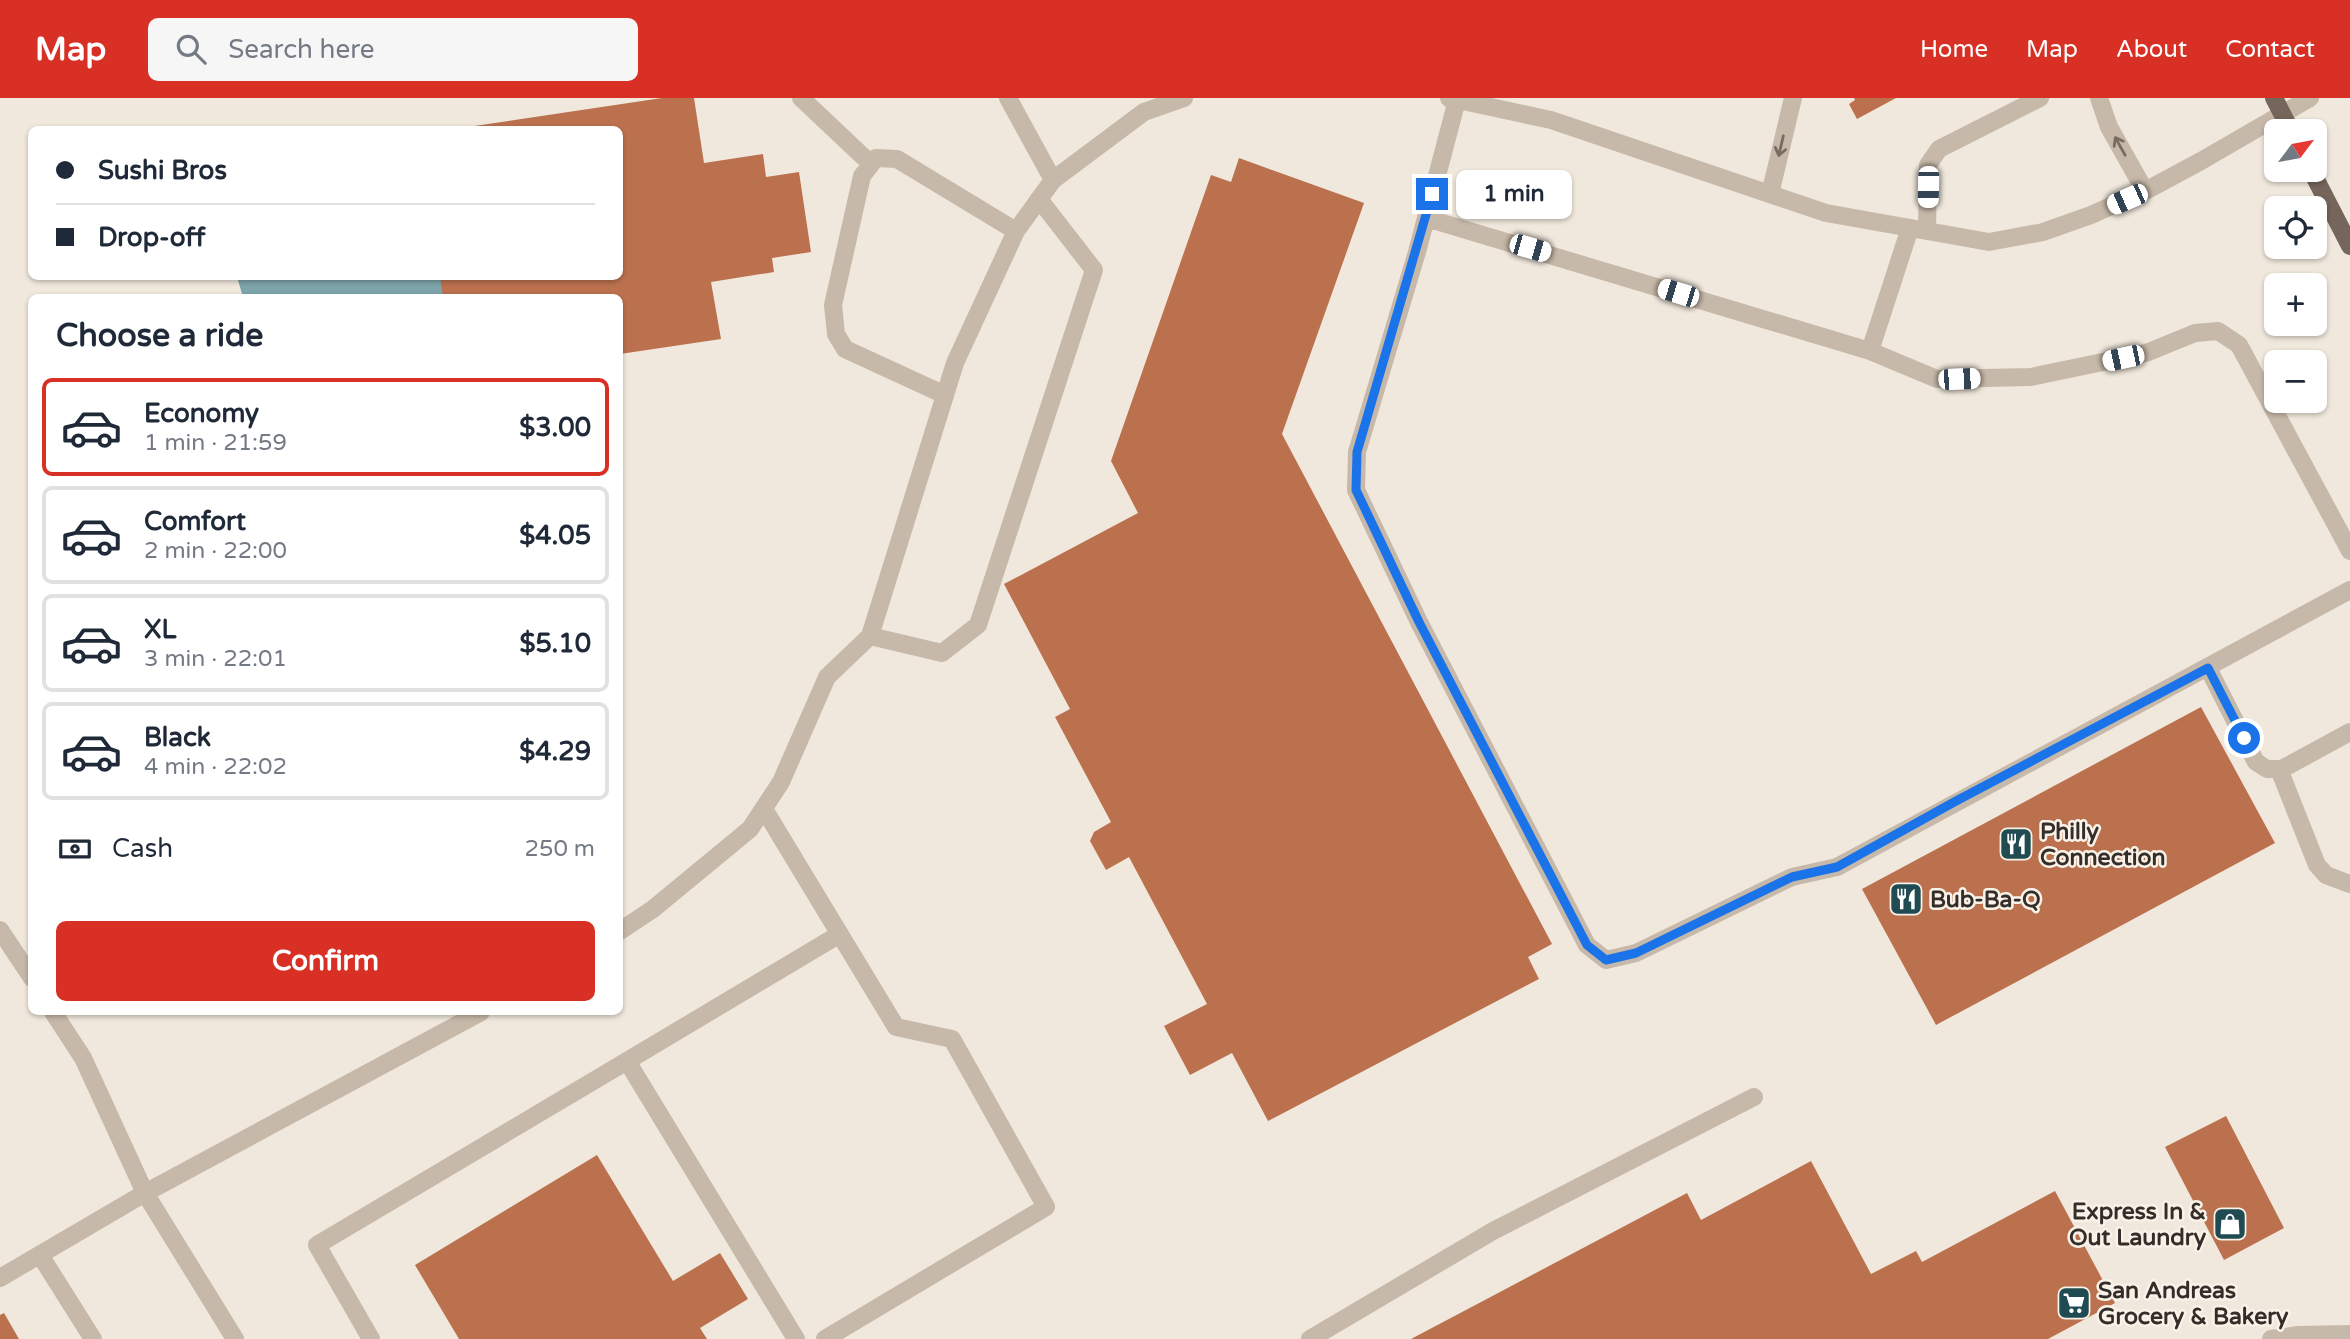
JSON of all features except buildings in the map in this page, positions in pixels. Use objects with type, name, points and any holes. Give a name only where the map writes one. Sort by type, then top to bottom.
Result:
[{"type":"main road","points":[[2274,98],[2285,119]]},
{"type":"main road","points":[[2317,182],[2350,246]]},
{"type":"street","points":[[801,98],[871,164]]},
{"type":"street","points":[[1008,98],[1053,180]]},
{"type":"street","points":[[623,929],[653,909],[750,829],[782,782],[827,677],[870,636],[955,363],[1016,231],[1053,180],[1143,112],[1184,98]]},
{"type":"street","points":[[1770,194],[1793,98]]},
{"type":"street","points":[[1870,351],[1918,229],[1928,165],[1939,149],[2040,98]]},
{"type":"street","points":[[2099,98],[2109,127],[2145,191]]},
{"type":"street","points":[[2310,98],[2145,191],[2091,215],[2043,232],[1989,242],[1826,213],[1551,120],[1495,103],[1453,99],[1426,218],[1357,452],[1356,490],[1419,622],[1587,945],[1606,960],[1636,953],[1792,877],[1837,867],[2350,590]]},
{"type":"street","points":[[945,395],[845,349],[836,334],[833,305],[862,176],[876,158],[897,159],[1016,231]]},
{"type":"street","points":[[870,636],[942,653],[978,625],[1094,270],[1039,199]]},
{"type":"street","points":[[1426,218],[1870,351],[1937,379],[2031,377],[2146,353],[2195,333],[2218,331],[2239,345],[2350,551]]},
{"type":"street","points":[[2208,668],[2256,762],[2267,769],[2279,769],[2350,732]]},
{"type":"street","points":[[2279,769],[2317,865],[2326,875],[2350,884]]},
{"type":"street","points":[[764,809],[896,1027],[952,1038],[1046,1207],[825,1339]]},
{"type":"street","points":[[0,930],[28,972]]},
{"type":"street","points":[[371,1339],[317,1245],[839,934]]},
{"type":"street","points":[[55,1015],[83,1058],[145,1193],[235,1339]]},
{"type":"street","points":[[0,1278],[145,1193],[475,1015]]},
{"type":"street","points":[[627,1061],[796,1339]]},
{"type":"street","points":[[1310,1339],[1493,1231],[1754,1097]]},
{"type":"street","points":[[40,1255],[93,1339]]},
{"type":"street","points":[[2271,1339],[2298,1335],[2350,1334]]},
{"type":"water","points":[[238,280],[534,280],[534,294],[242,294]]},
{"type":"place","name":"Philly Connection","points":[[2016,844]]},
{"type":"place","name":"Bub-Ba-Q","points":[[1906,899]]},
{"type":"place","name":"Express In & Out Laundry","points":[[2230,1224]]},
{"type":"place","name":"San Andreas Grocery & Bakery","points":[[2074,1303]]},
{"type":"route","points":[[1432,194],[1357,452],[1356,490],[1419,622],[1587,945],[1606,960],[1636,953],[1792,877],[1837,867],[2208,668],[2244,738]]}]
